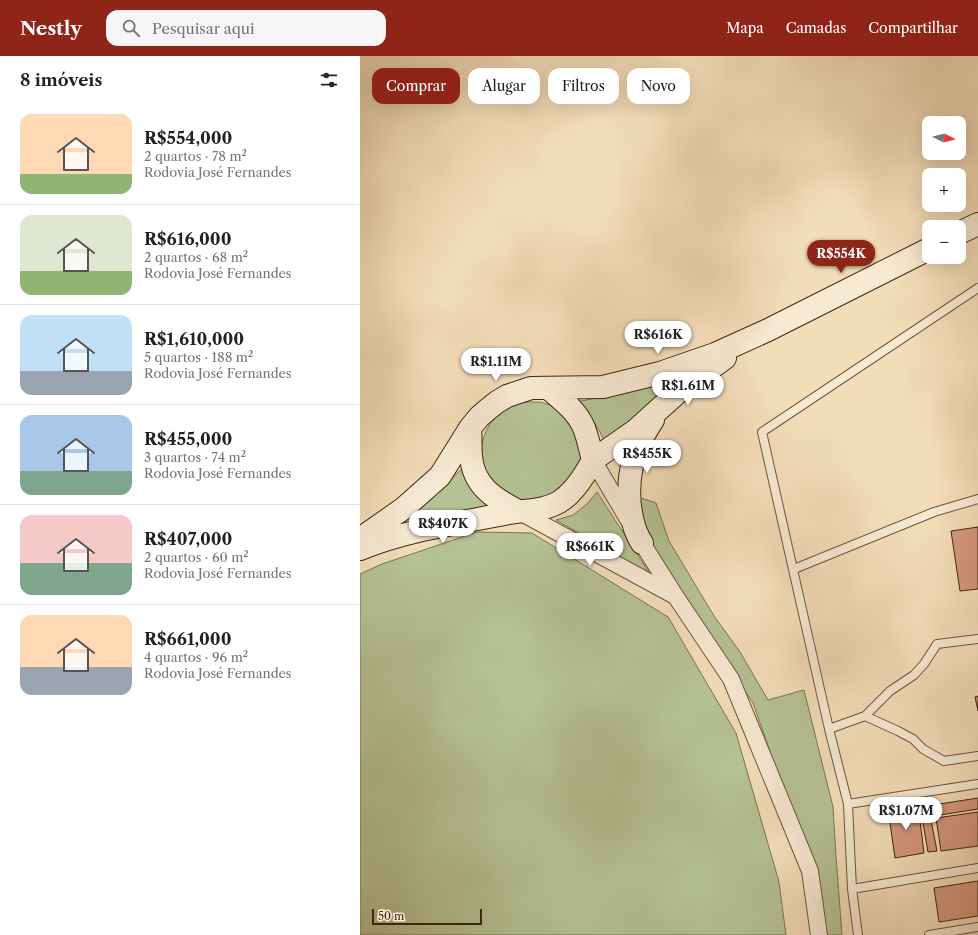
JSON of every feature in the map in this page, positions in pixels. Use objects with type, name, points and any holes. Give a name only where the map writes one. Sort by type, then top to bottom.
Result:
[{"type":"main road","points":[[966,230],[978,224]]},
{"type":"main road","points":[[360,539],[404,508],[440,476],[470,428],[479,417],[507,396],[531,388],[603,387],[660,373],[715,354],[768,330],[922,253]]},
{"type":"main road","points":[[360,549],[417,531],[518,512],[542,509],[559,502],[573,491],[593,460],[636,430],[677,393],[722,360],[768,330]]},
{"type":"main road","points":[[548,388],[578,416],[585,429],[593,460]]},
{"type":"main road","points":[[642,544],[635,529],[631,512],[629,492],[631,471],[636,450],[660,408]]},
{"type":"main road","points":[[470,428],[471,458],[481,484],[490,495],[518,512]]},
{"type":"street","points":[[593,460],[642,544],[731,679],[810,871],[819,935]]},
{"type":"street","points":[[518,512],[676,597]]},
{"type":"lane","points":[[858,935],[852,889],[848,804],[829,729],[762,432],[978,288]]},
{"type":"lane","points":[[794,569],[934,512],[978,498]]},
{"type":"lane","points":[[829,729],[865,716],[890,691],[914,675],[924,664],[937,644],[978,639]]},
{"type":"lane","points":[[865,716],[913,739],[923,750],[944,761],[978,756]]},
{"type":"lane","points":[[848,804],[978,784]]},
{"type":"lane","points":[[852,889],[978,868]]},
{"type":"lane","points":[[929,935],[978,927]]},
{"type":"green space","points":[[713,359],[606,445],[592,419],[576,402],[617,394]]},
{"type":"green space","points":[[540,402],[550,405],[559,410],[574,425],[581,455],[580,466],[554,497],[523,502],[496,487],[485,470],[481,449],[483,439],[492,420],[509,407],[519,403]]},
{"type":"green space","points":[[470,461],[495,507],[383,532],[446,484]]},
{"type":"green space","points":[[597,492],[650,574],[556,520],[573,515],[587,504]]},
{"type":"green space","points":[[632,495],[656,503],[669,541],[714,616],[740,652],[768,700],[804,690],[833,807],[842,935],[822,935],[812,871],[753,703],[642,539]]},
{"type":"green space","points":[[477,532],[532,533],[668,617],[736,733],[779,882],[786,935],[360,935],[360,574],[382,564]]},
{"type":"building","points":[[978,527],[978,589],[960,591],[951,531]]},
{"type":"building","points":[[978,696],[978,711],[975,697]]},
{"type":"building","points":[[978,798],[978,809],[934,816],[933,805]]},
{"type":"building","points":[[918,805],[924,853],[895,858],[888,809]]},
{"type":"building","points":[[978,812],[978,846],[941,851],[936,818]]},
{"type":"building","points":[[930,815],[937,851],[928,852],[922,817]]},
{"type":"building","points":[[978,881],[978,916],[939,922],[934,888]]}]
